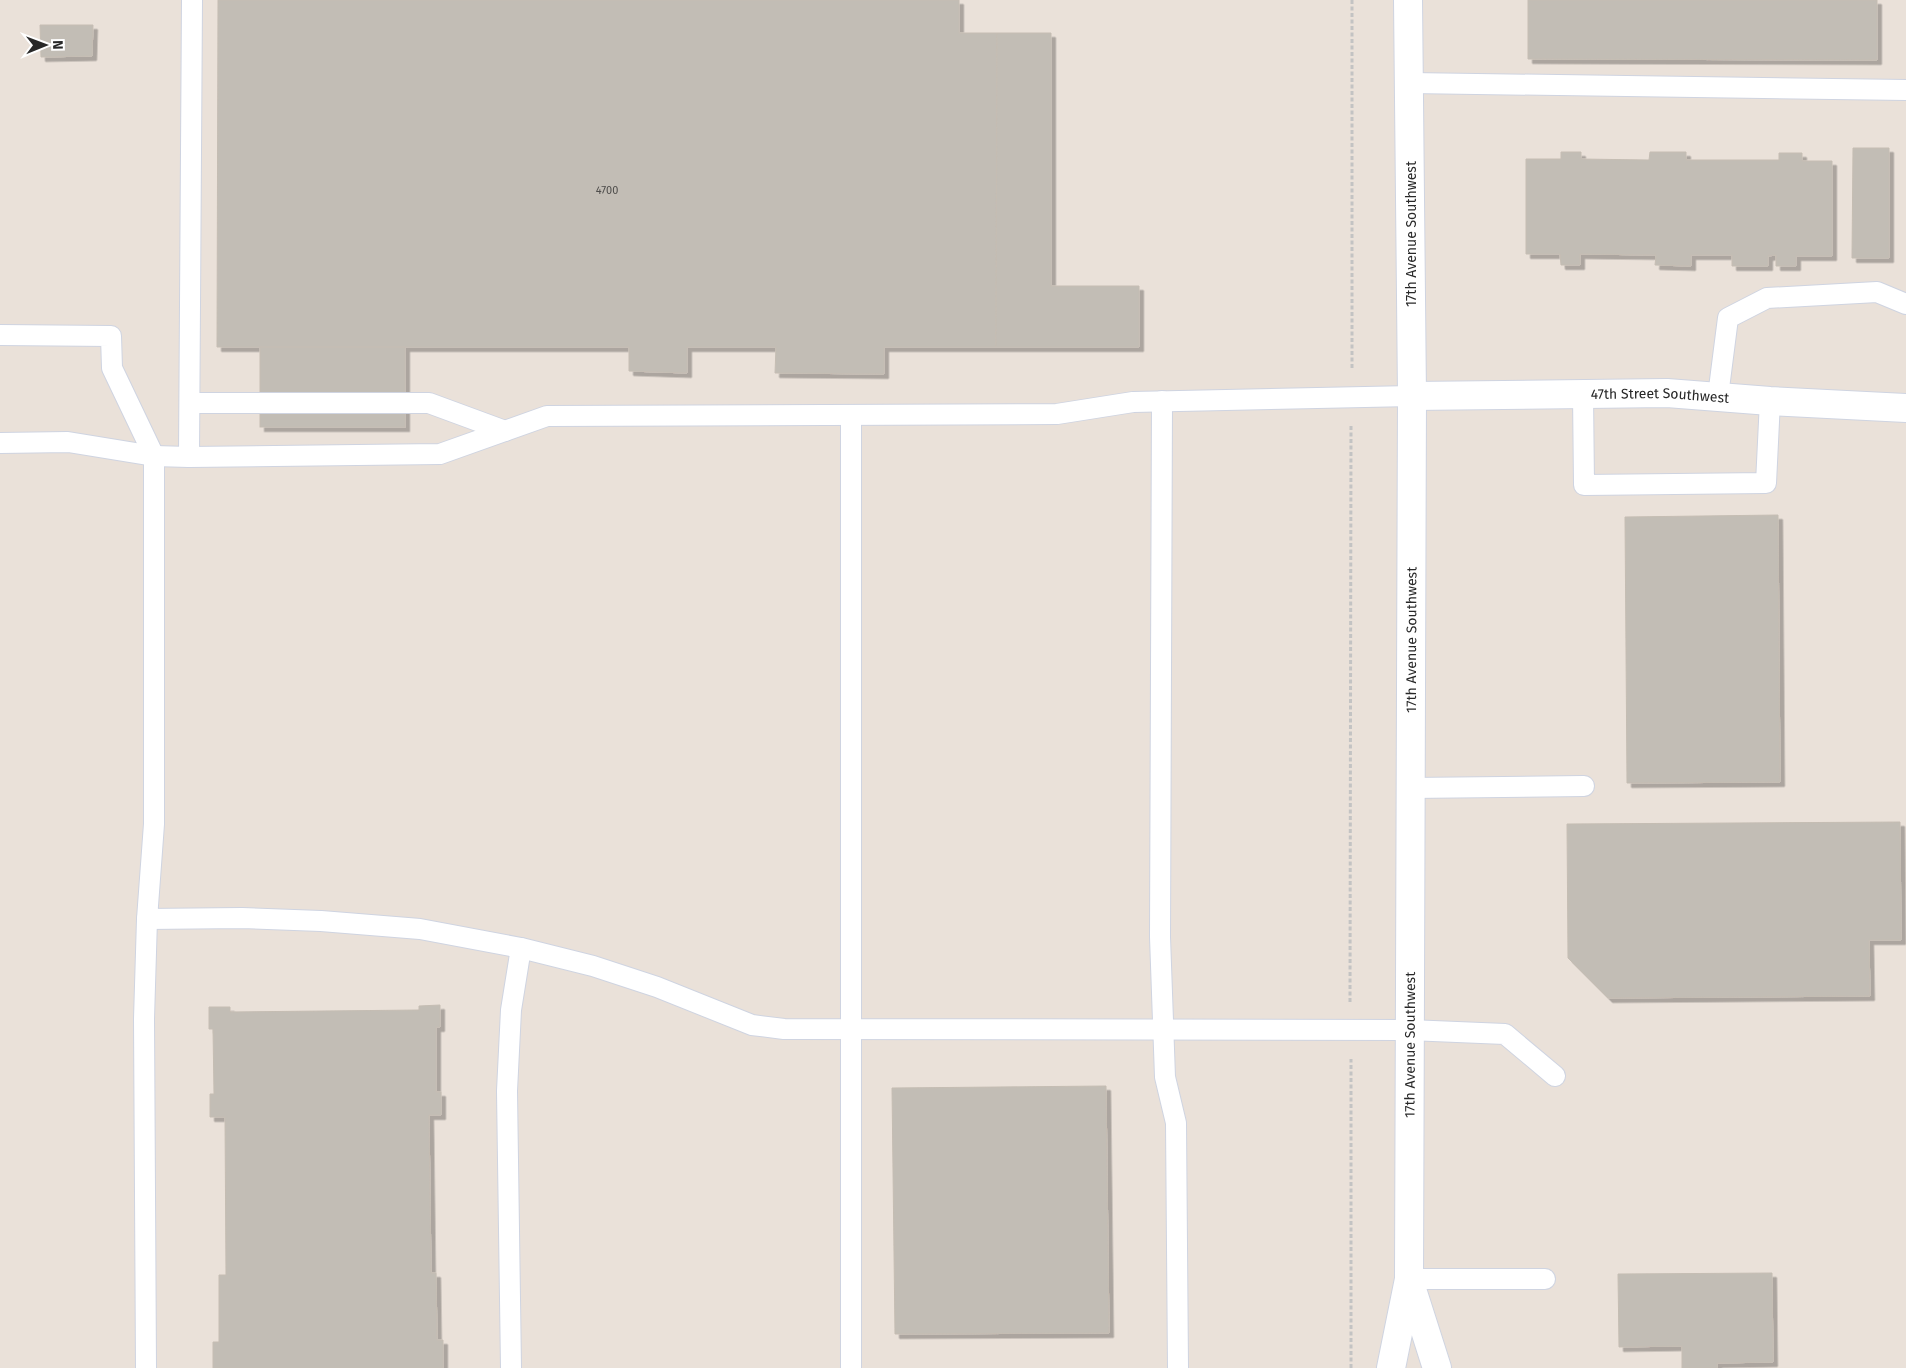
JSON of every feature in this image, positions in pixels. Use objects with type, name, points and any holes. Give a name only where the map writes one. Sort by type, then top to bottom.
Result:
[{"type":"street","name":"17th Avenue Southwest","points":[[1391,1368],[1409,1279],[1412,396],[1408,0]]},
{"type":"street","name":"47th Street Southwest","points":[[1412,396],[1667,392],[1770,401],[1906,408]]},
{"type":"street","name":"17th Avenue Southwest","points":[[1409,1279],[1437,1368]]},
{"type":"street","points":[[1406,1368],[1409,1279]]},
{"type":"lane","points":[[189,457],[192,0]]},
{"type":"lane","points":[[1410,83],[1906,90]]},
{"type":"lane","points":[[1718,396],[1728,318],[1767,298],[1877,292],[1906,304]]},
{"type":"lane","points":[[0,335],[111,336],[112,368],[154,456],[154,824],[147,919],[144,1019],[146,1368]]},
{"type":"lane","points":[[1583,394],[1584,485],[1766,483],[1770,401]]},
{"type":"lane","points":[[0,443],[68,442],[154,456],[189,457],[440,454],[547,416],[1057,414],[1134,402],[1412,396]]},
{"type":"lane","points":[[1162,401],[1160,936],[1165,1077],[1176,1124],[1178,1368]]},
{"type":"lane","points":[[190,403],[429,403],[505,431]]},
{"type":"lane","points":[[851,415],[851,1368]]},
{"type":"lane","points":[[1410,788],[1584,786]]},
{"type":"lane","points":[[147,919],[242,918],[321,921],[420,929],[521,948],[593,966],[657,987],[752,1025],[784,1029],[1409,1030],[1505,1034],[1555,1076]]},
{"type":"lane","points":[[511,1368],[507,1091],[511,1010],[521,948]]},
{"type":"lane","points":[[1409,1279],[1545,1279]]},
{"type":"path","points":[[1351,1368],[1352,0]]},
{"type":"building","points":[[218,0],[959,0],[959,33],[997,33],[996,347],[884,347],[884,374],[775,373],[776,347],[687,347],[687,373],[629,371],[629,347],[217,347]]},
{"type":"building","points":[[1528,0],[1877,0],[1877,60],[1528,59]]},
{"type":"building","points":[[40,25],[93,25],[92,56],[41,57]]},
{"type":"building","points":[[997,33],[1051,33],[1051,286],[1139,286],[1139,347],[996,347]]},
{"type":"building","points":[[1853,148],[1889,148],[1889,258],[1852,258]]},
{"type":"building","points":[[1561,152],[1581,152],[1581,159],[1649,160],[1650,152],[1686,152],[1686,160],[1779,160],[1779,153],[1802,153],[1802,161],[1832,161],[1832,256],[1796,256],[1796,266],[1776,266],[1776,255],[1768,256],[1768,266],[1732,266],[1732,255],[1691,255],[1691,266],[1655,265],[1656,255],[1580,254],[1580,265],[1561,265],[1560,254],[1526,254],[1526,159],[1561,159]]},
{"type":"building","points":[[260,347],[405,347],[405,427],[260,427]]},
{"type":"building","points":[[1778,515],[1780,782],[1627,783],[1625,517]]},
{"type":"building","points":[[1900,822],[1901,940],[1869,940],[1870,996],[1608,998],[1568,958],[1567,824]]},
{"type":"building","points":[[440,1005],[440,1027],[436,1027],[436,1092],[441,1092],[441,1115],[429,1115],[431,1273],[436,1273],[437,1340],[443,1340],[443,1368],[213,1368],[213,1342],[219,1342],[219,1275],[226,1275],[225,1117],[210,1117],[210,1094],[214,1094],[213,1029],[209,1029],[209,1007],[230,1007],[230,1012],[419,1010],[419,1006]]},
{"type":"building","points":[[1106,1086],[1109,1333],[895,1334],[892,1088]]},
{"type":"building","points":[[1772,1273],[1773,1362],[1717,1363],[1717,1368],[1682,1368],[1682,1346],[1619,1347],[1618,1274]]}]
